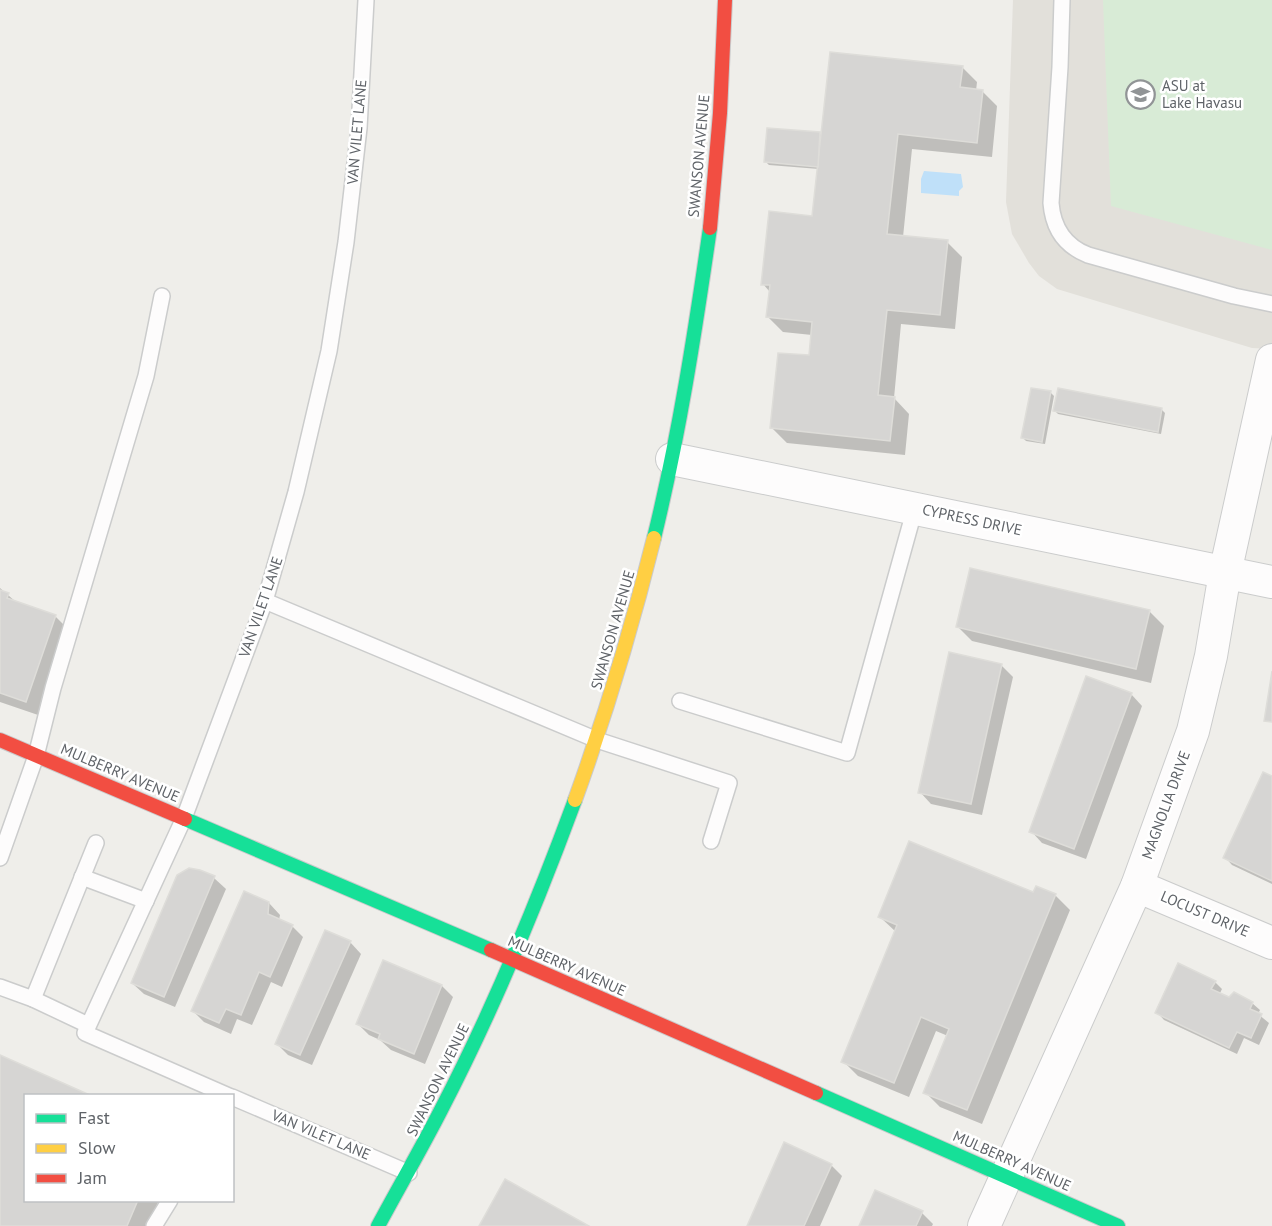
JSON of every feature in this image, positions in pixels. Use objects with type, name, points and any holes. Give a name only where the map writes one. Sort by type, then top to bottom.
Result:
[{"type":"street","name":"SWANSON AVENUE","points":[[378,1226],[409,1173],[476,1042],[530,922],[578,799],[619,674],[650,558],[681,418],[703,288],[717,158],[725,0]]},
{"type":"street","name":"MAGNOLIA DRIVE","points":[[984,1226],[1137,886],[1193,731],[1272,360]]},
{"type":"street","name":"CYPRESS DRIVE","points":[[672,459],[1272,582]]},
{"type":"street","name":"MULBERRY AVENUE","points":[[0,740],[513,960],[1118,1226]]},
{"type":"street","name":"LOCUST DRIVE","points":[[1137,886],[1272,943]]},
{"type":"lane","name":"VAN VILET LANE","points":[[226,1094],[85,1033],[184,818],[265,601],[296,492],[330,343],[346,242],[357,147],[366,0]]},
{"type":"lane","points":[[1062,0],[1051,203],[1054,220],[1063,238],[1073,248],[1088,255],[1234,296],[1272,304]]},
{"type":"lane","points":[[0,858],[36,756],[52,688],[146,376],[162,296]]},
{"type":"lane","points":[[680,701],[847,753],[915,508]]},
{"type":"lane","points":[[265,601],[597,740],[729,783],[711,841]]},
{"type":"lane","points":[[33,999],[96,843]]},
{"type":"lane","points":[[82,877],[146,901]]},
{"type":"lane","points":[[0,987],[33,999],[88,1025]]},
{"type":"lane","name":"VAN VILET LANE","points":[[234,1098],[409,1173]]},
{"type":"lane","points":[[154,1226],[169,1202]]},
{"type":"shaded area","name":"ASU at Lake Havasu","points":[[1013,0],[1272,0],[1272,349],[1252,348],[1057,289],[1039,276],[1029,263],[1012,234],[1006,202]]},
{"type":"green space","points":[[1103,0],[1272,0],[1272,250],[1111,206]]},
{"type":"water","points":[[924,171],[961,174],[963,187],[959,191],[959,196],[921,193],[921,179]]},
{"type":"building","points":[[830,52],[963,66],[960,87],[983,90],[977,143],[898,134],[887,234],[948,240],[940,315],[887,310],[878,395],[895,397],[890,441],[770,428],[778,353],[809,355],[812,322],[766,317],[770,285],[761,285],[769,211],[812,216]]},
{"type":"building","points":[[767,128],[820,132],[818,167],[764,162]]},
{"type":"building","points":[[1031,388],[1051,391],[1042,442],[1021,438]]},
{"type":"building","points":[[1058,388],[1162,408],[1158,432],[1053,411]]},
{"type":"building","points":[[970,568],[1150,610],[1136,669],[956,627]]},
{"type":"building","points":[[0,590],[9,593],[7,598],[56,615],[26,702],[0,693]]},
{"type":"building","points":[[949,652],[1002,664],[971,804],[918,793]]},
{"type":"building","points":[[1272,671],[1272,722],[1264,721]]},
{"type":"building","points":[[1086,676],[1132,693],[1074,849],[1029,832]]},
{"type":"building","points":[[1263,772],[1272,776],[1272,881],[1223,858]]},
{"type":"building","points":[[909,841],[1033,892],[1036,886],[1056,894],[967,1110],[923,1093],[949,1029],[921,1017],[894,1083],[841,1062],[897,925],[878,917]]},
{"type":"building","points":[[189,868],[215,876],[164,997],[131,983],[177,875]]},
{"type":"building","points":[[244,891],[269,902],[268,914],[293,925],[270,977],[259,972],[241,1015],[226,1009],[219,1023],[191,1011]]},
{"type":"building","points":[[325,930],[351,941],[300,1055],[275,1044]]},
{"type":"building","points":[[383,960],[442,985],[414,1054],[378,1039],[380,1034],[356,1024]]},
{"type":"building","points":[[1178,963],[1216,981],[1211,989],[1229,997],[1234,992],[1253,1002],[1250,1009],[1262,1014],[1251,1038],[1237,1032],[1229,1048],[1155,1013]]},
{"type":"building","points":[[0,1055],[88,1094],[24,1094],[24,1202],[137,1202],[127,1226],[0,1226]]},
{"type":"building","points":[[784,1142],[832,1164],[804,1226],[747,1226]]},
{"type":"building","points":[[505,1179],[589,1226],[479,1226]]},
{"type":"building","points":[[875,1190],[923,1211],[916,1226],[859,1226]]},
{"type":"traffic: fast","points":[[654,538],[679,423],[710,228]]},
{"type":"traffic: fast","points":[[378,1226],[433,1125],[496,996],[575,800]]},
{"type":"traffic: fast","points":[[185,819],[491,950]]},
{"type":"traffic: fast","points":[[816,1093],[1118,1226]]},
{"type":"traffic: slow","points":[[575,800],[618,670],[654,538]]},
{"type":"traffic: jam","points":[[710,228],[720,113],[725,0]]},
{"type":"traffic: jam","points":[[0,740],[185,819]]},
{"type":"traffic: jam","points":[[491,950],[816,1093]]},
{"type":"place","name":"ASU at Lake Havasu","points":[[1141,95]]}]
